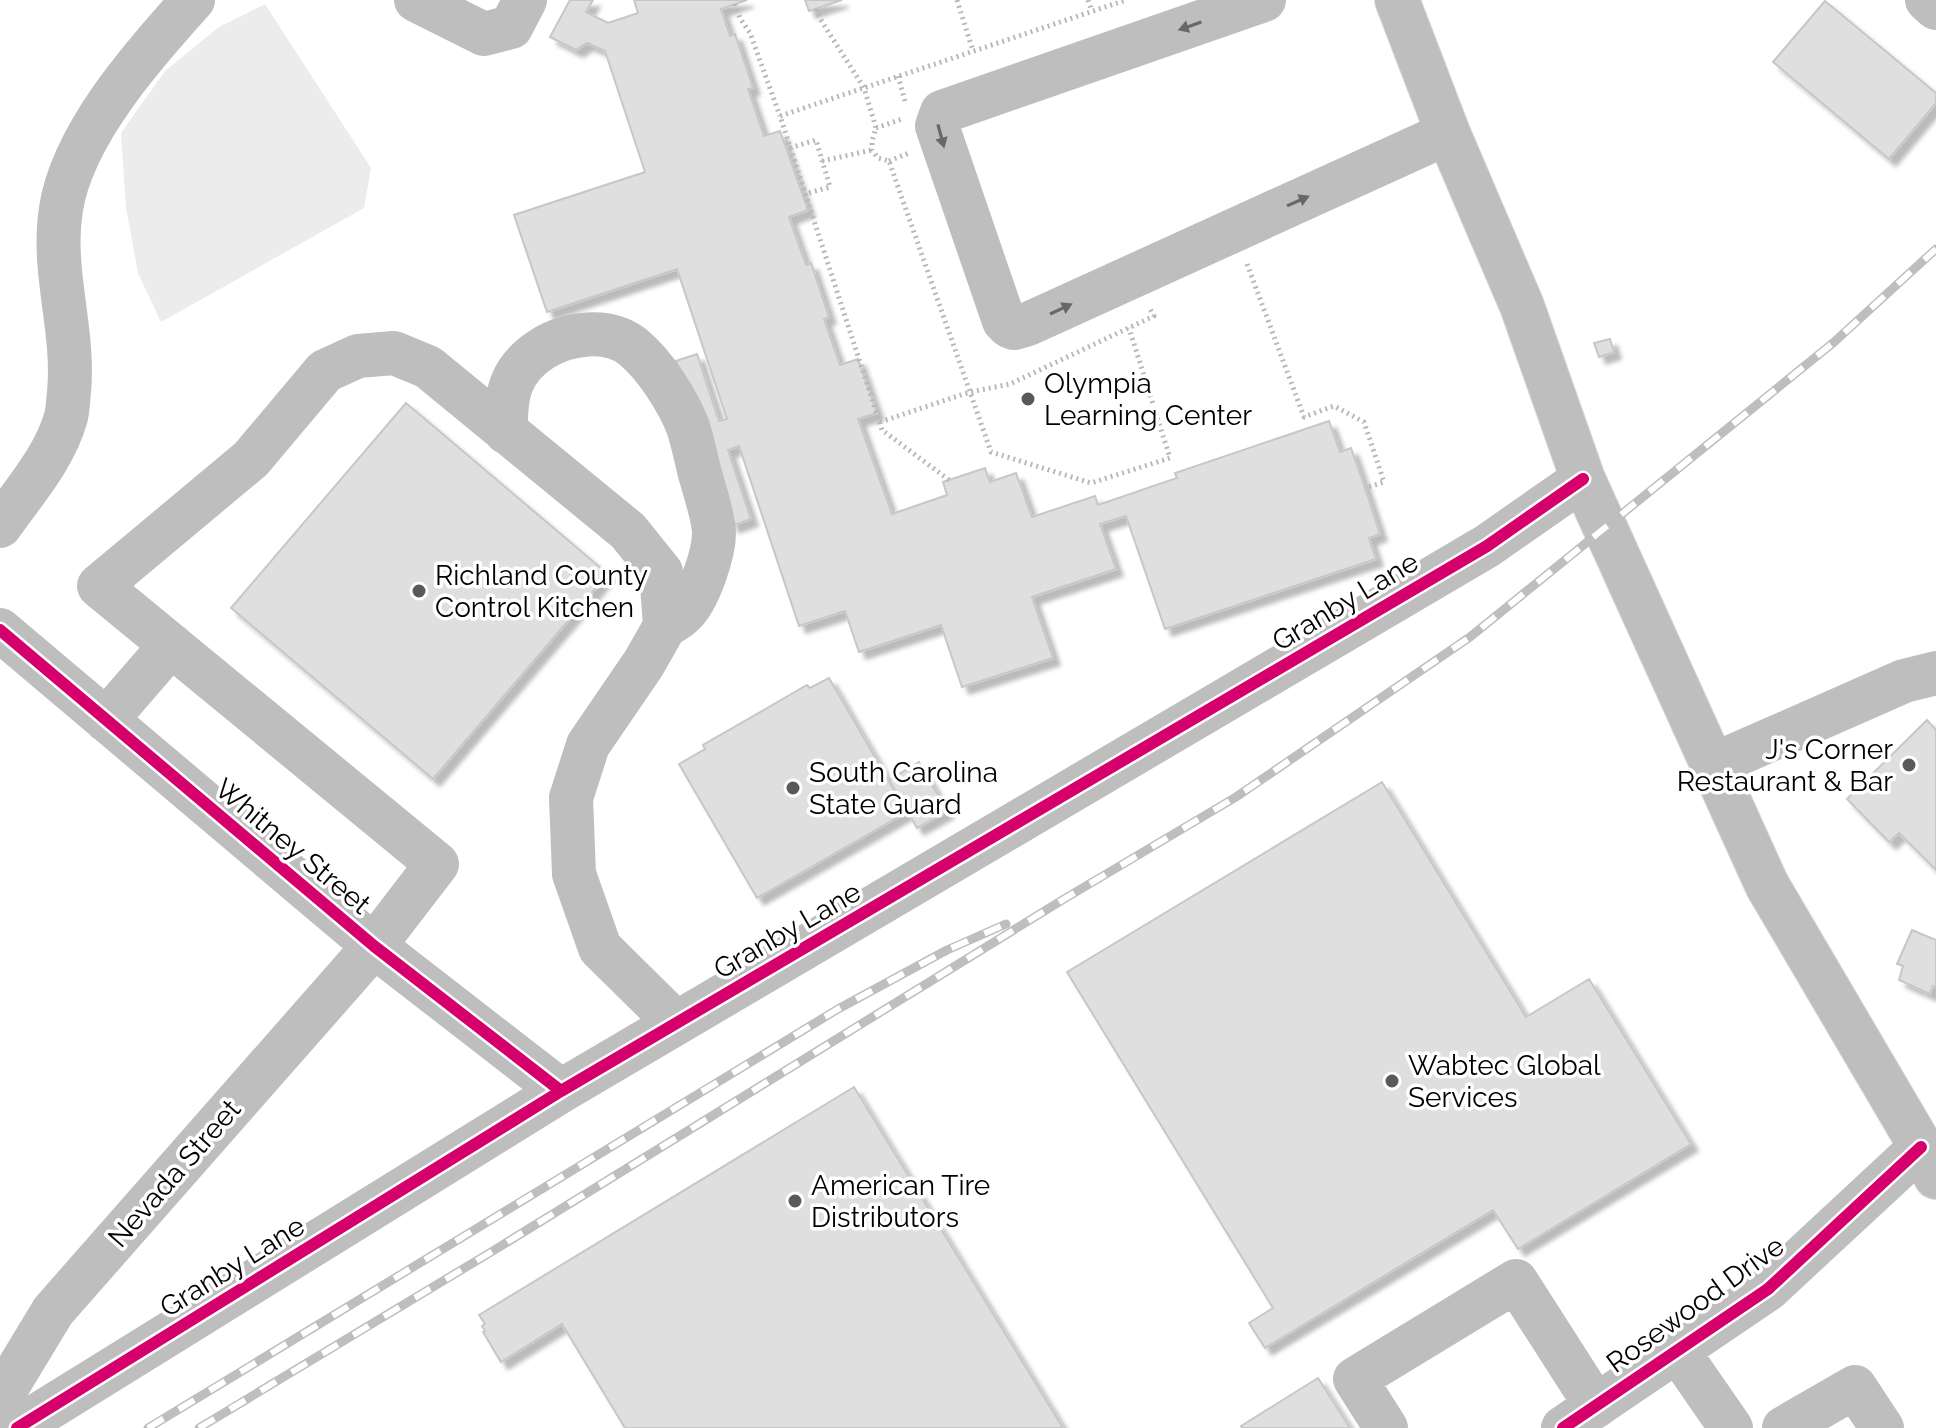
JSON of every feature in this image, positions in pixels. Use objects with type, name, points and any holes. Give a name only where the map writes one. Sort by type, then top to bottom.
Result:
[{"type":"street","points":[[0,526],[52,451],[66,416],[71,370],[58,256],[61,208],[73,167],[98,120],[146,53],[193,0]]},
{"type":"street","points":[[416,0],[484,34],[511,27],[525,0]]},
{"type":"street","points":[[1264,0],[942,112],[937,126],[1004,321],[1009,326],[1014,328],[1028,324],[1448,133]]},
{"type":"street","points":[[1397,0],[1448,133],[1522,306],[1583,479],[1767,885],[1931,1152]]},
{"type":"street","points":[[1927,0],[1936,8]]},
{"type":"street","points":[[506,432],[505,404],[516,371],[527,358],[549,344],[579,335],[609,335],[632,346],[652,366],[688,427],[714,533],[708,564],[697,595],[684,614],[665,626],[644,663],[588,745],[571,798],[574,874],[600,948],[676,1023]]},
{"type":"street","points":[[106,720],[171,645],[99,586],[251,459],[325,371],[358,356],[394,353],[428,367],[628,531],[661,572],[665,626]]},
{"type":"street","name":"Granby Lane","points":[[17,1428],[561,1091],[1487,546],[1583,479]]},
{"type":"street","name":"Whitney Street","points":[[0,630],[374,946],[561,1091]]},
{"type":"street","name":"Nevada Street","points":[[0,1416],[4,1392],[53,1311],[374,946],[437,864],[171,645]]},
{"type":"street","points":[[1713,765],[1904,681],[1936,673]]},
{"type":"street","name":"Rosewood Drive","points":[[1579,1417],[1768,1289],[1931,1152]]},
{"type":"street","points":[[1386,1428],[1355,1379],[1516,1281],[1579,1417]]},
{"type":"street","points":[[1677,1350],[1731,1428]]},
{"type":"street","points":[[1784,1428],[1855,1387],[1882,1428]]},
{"type":"path","points":[[957,0],[973,51]]},
{"type":"path","points":[[1088,0],[1092,11]]},
{"type":"path","points":[[780,116],[1126,0]]},
{"type":"path","points":[[735,4],[750,33],[780,116],[882,430],[949,480]]},
{"type":"path","points":[[790,148],[816,140],[830,187],[805,194]]},
{"type":"path","points":[[822,161],[872,150]]},
{"type":"path","points":[[1245,259],[1304,417],[1334,406],[1364,422],[1384,482],[1365,488]]},
{"type":"shaded area","points":[[265,4],[371,168],[364,208],[161,322],[138,273],[126,208],[121,133],[165,71],[219,27]]},
{"type":"building","points":[[570,0],[593,0],[586,12],[608,23],[638,13],[634,0],[747,0],[721,9],[730,36],[735,34],[753,88],[748,89],[764,136],[780,131],[808,210],[789,217],[806,265],[811,263],[829,317],[824,319],[840,365],[858,359],[877,413],[858,419],[892,514],[947,495],[943,482],[985,468],[990,482],[1016,473],[1032,517],[1095,496],[1098,505],[1177,478],[1175,473],[1329,421],[1340,452],[1351,448],[1365,488],[1380,534],[1369,538],[1376,559],[1165,629],[1126,516],[1100,524],[1116,569],[1032,597],[1053,658],[962,687],[941,625],[859,652],[845,611],[799,626],[739,446],[728,450],[751,519],[732,526],[676,361],[697,354],[719,421],[727,419],[677,269],[547,312],[514,215],[645,172],[605,51],[587,43],[576,50],[550,37]]},
{"type":"building","points":[[805,0],[842,0],[809,11]]},
{"type":"building","points":[[1825,1],[1936,93],[1936,103],[1889,159],[1773,62]]},
{"type":"building","points":[[1610,339],[1614,352],[1599,357],[1594,343]]},
{"type":"building","name":"Richland County Control Kitchen","points":[[406,403],[608,574],[433,779],[231,608]]},
{"type":"building","name":"South Carolina State Guard","points":[[829,678],[907,812],[757,898],[679,764],[705,749],[703,745],[807,685],[810,688]]},
{"type":"building","name":"J's Corner Restaurant & Bar","points":[[1927,720],[1936,730],[1936,870],[1899,833],[1889,842],[1847,799]]},
{"type":"building","points":[[919,762],[947,811],[917,828],[889,780]]},
{"type":"building","name":"Wabtec Global Services","points":[[1382,782],[1526,1017],[1589,979],[1691,1144],[1518,1249],[1493,1210],[1265,1348],[1249,1323],[1273,1308],[1067,972]]},
{"type":"building","points":[[1912,930],[1936,940],[1936,987],[1933,986],[1930,994],[1899,980],[1903,966],[1897,964]]},
{"type":"building","name":"American Tire Distributors","points":[[854,1087],[1063,1428],[625,1428],[562,1324],[501,1362],[483,1332],[482,1326],[485,1324],[479,1315]]},
{"type":"building","points":[[1318,1378],[1350,1428],[1242,1428],[1241,1426]]},
{"type":"railway","points":[[199,1428],[1236,797],[1470,637],[1833,343],[1936,249]]},
{"type":"railway","points":[[148,1428],[838,1009],[947,950],[1006,924]]},
{"type":"cycle path","points":[[17,1428],[561,1091],[1487,546],[1583,479]]},
{"type":"cycle path","points":[[0,630],[374,946],[561,1091]]},
{"type":"cycle path","points":[[1563,1428],[1768,1289],[1921,1147]]},
{"type":"place","name":"Olympia Learning Center","points":[[1028,399]]},
{"type":"place","name":"Richland County Control Kitchen","points":[[419,591]]},
{"type":"place","name":"J's Corner Restaurant & Bar","points":[[1909,765]]},
{"type":"place","name":"South Carolina State Guard","points":[[793,788]]},
{"type":"place","name":"Wabtec Global Services","points":[[1392,1081]]},
{"type":"place","name":"American Tire Distributors","points":[[795,1201]]}]
